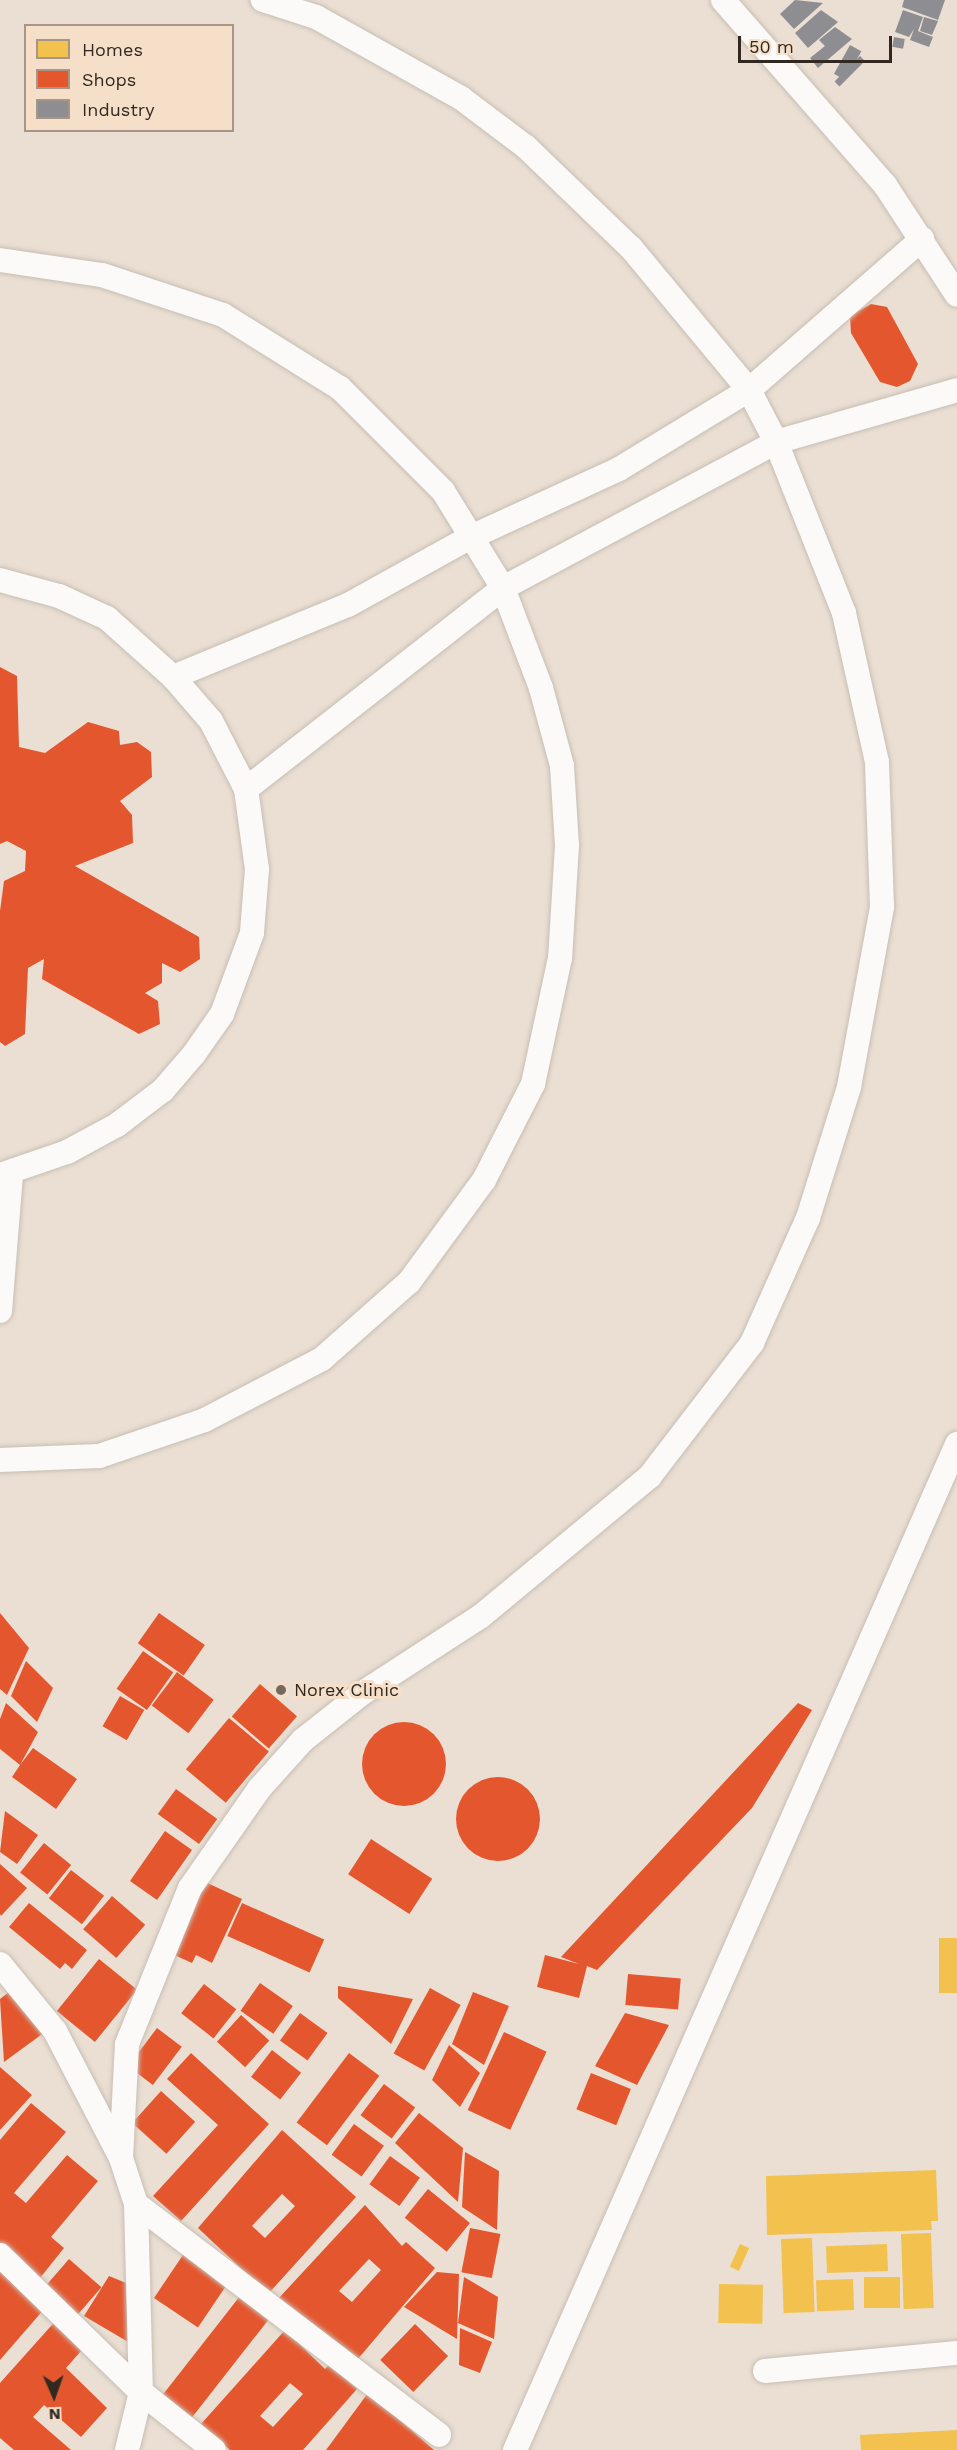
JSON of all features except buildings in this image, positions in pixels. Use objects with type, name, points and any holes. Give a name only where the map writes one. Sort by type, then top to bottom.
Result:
[{"type":"street","points":[[121,2158],[127,2044],[190,1888],[220,1840],[303,1740],[361,1694],[481,1616],[650,1476],[752,1343],[808,1218],[849,1088],[873,973],[882,907],[877,762],[844,613],[776,442],[749,390],[632,248],[526,147],[461,98],[316,17],[263,0]]},
{"type":"street","points":[[723,0],[885,184],[957,295]]},
{"type":"street","points":[[174,677],[348,605],[469,538],[619,469],[749,390],[922,238]]},
{"type":"street","points":[[0,260],[102,275],[163,291],[273,341],[340,388],[392,438],[442,490],[469,538],[503,588],[562,766],[567,845],[560,958],[533,1084],[484,1180],[409,1282],[322,1359],[205,1420],[99,1456],[0,1460]]},
{"type":"street","points":[[246,789],[503,588],[776,442],[957,390]]},
{"type":"street","points":[[0,580],[59,596],[106,618],[174,677],[211,721],[246,789],[257,869],[252,933],[222,1014],[163,1090],[117,1125],[5,1174],[0,1311]]},
{"type":"street","points":[[514,2450],[957,1444]]},
{"type":"street","points":[[0,1964],[55,2031],[121,2158],[136,2204],[141,2392],[127,2450]]},
{"type":"street","points":[[136,2204],[439,2435]]},
{"type":"street","points":[[0,2255],[141,2392],[214,2450]]},
{"type":"street","points":[[765,2371],[957,2354]]},
{"type":"place","name":"Norex Clinic","points":[[281,1690]]}]
